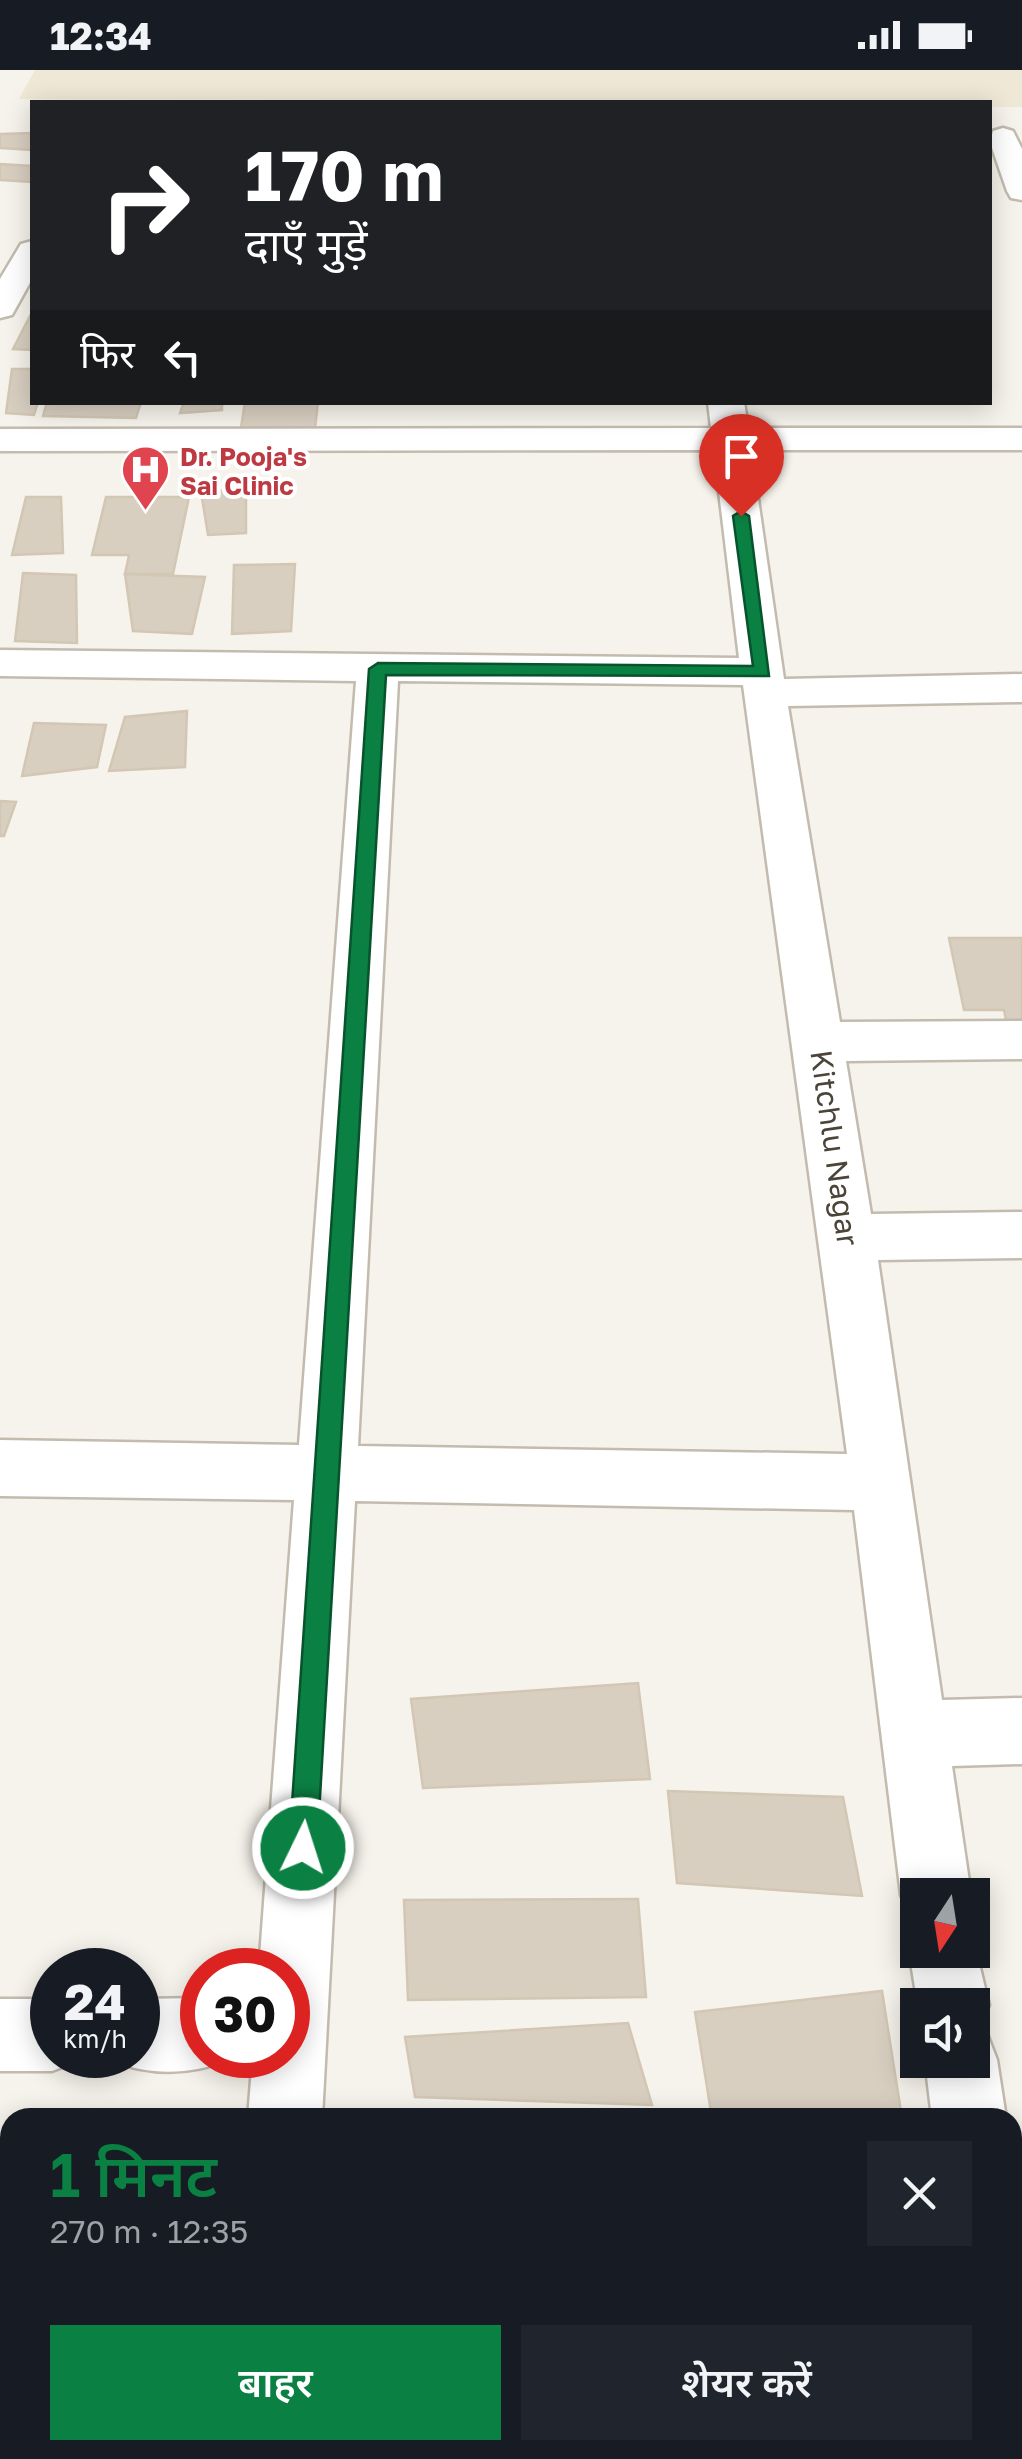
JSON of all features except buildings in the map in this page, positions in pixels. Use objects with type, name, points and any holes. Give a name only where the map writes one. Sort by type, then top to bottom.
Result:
[{"type":"street","points":[[1005,137],[1022,191]]},
{"type":"street","points":[[14,298],[30,256]]},
{"type":"street","points":[[0,440],[728,420],[1022,439]]},
{"type":"street","name":"Kitchlu Nagar","points":[[728,420],[848,1237],[933,1878]]},
{"type":"street","points":[[0,663],[378,669],[1022,688]]},
{"type":"street","points":[[295,1948],[378,669]]},
{"type":"street","points":[[820,1042],[1022,1040]]},
{"type":"street","points":[[848,1237],[1022,1235]]},
{"type":"street","points":[[0,1468],[879,1482]]},
{"type":"street","points":[[912,1734],[1022,1731]]},
{"type":"street","points":[[0,2035],[30,2035]]},
{"type":"street","points":[[285,2108],[287,2078]]},
{"type":"street","points":[[964,2078],[968,2108]]},
{"type":"shaded area","points":[[35,70],[1022,70],[1022,107],[992,107],[992,100],[19,99]]},
{"type":"place","name":"Dr. Pooja's Sai Clinic","points":[[145,512]]},
{"type":"route","points":[[303,1848],[378,669],[762,672],[741,516]]}]
